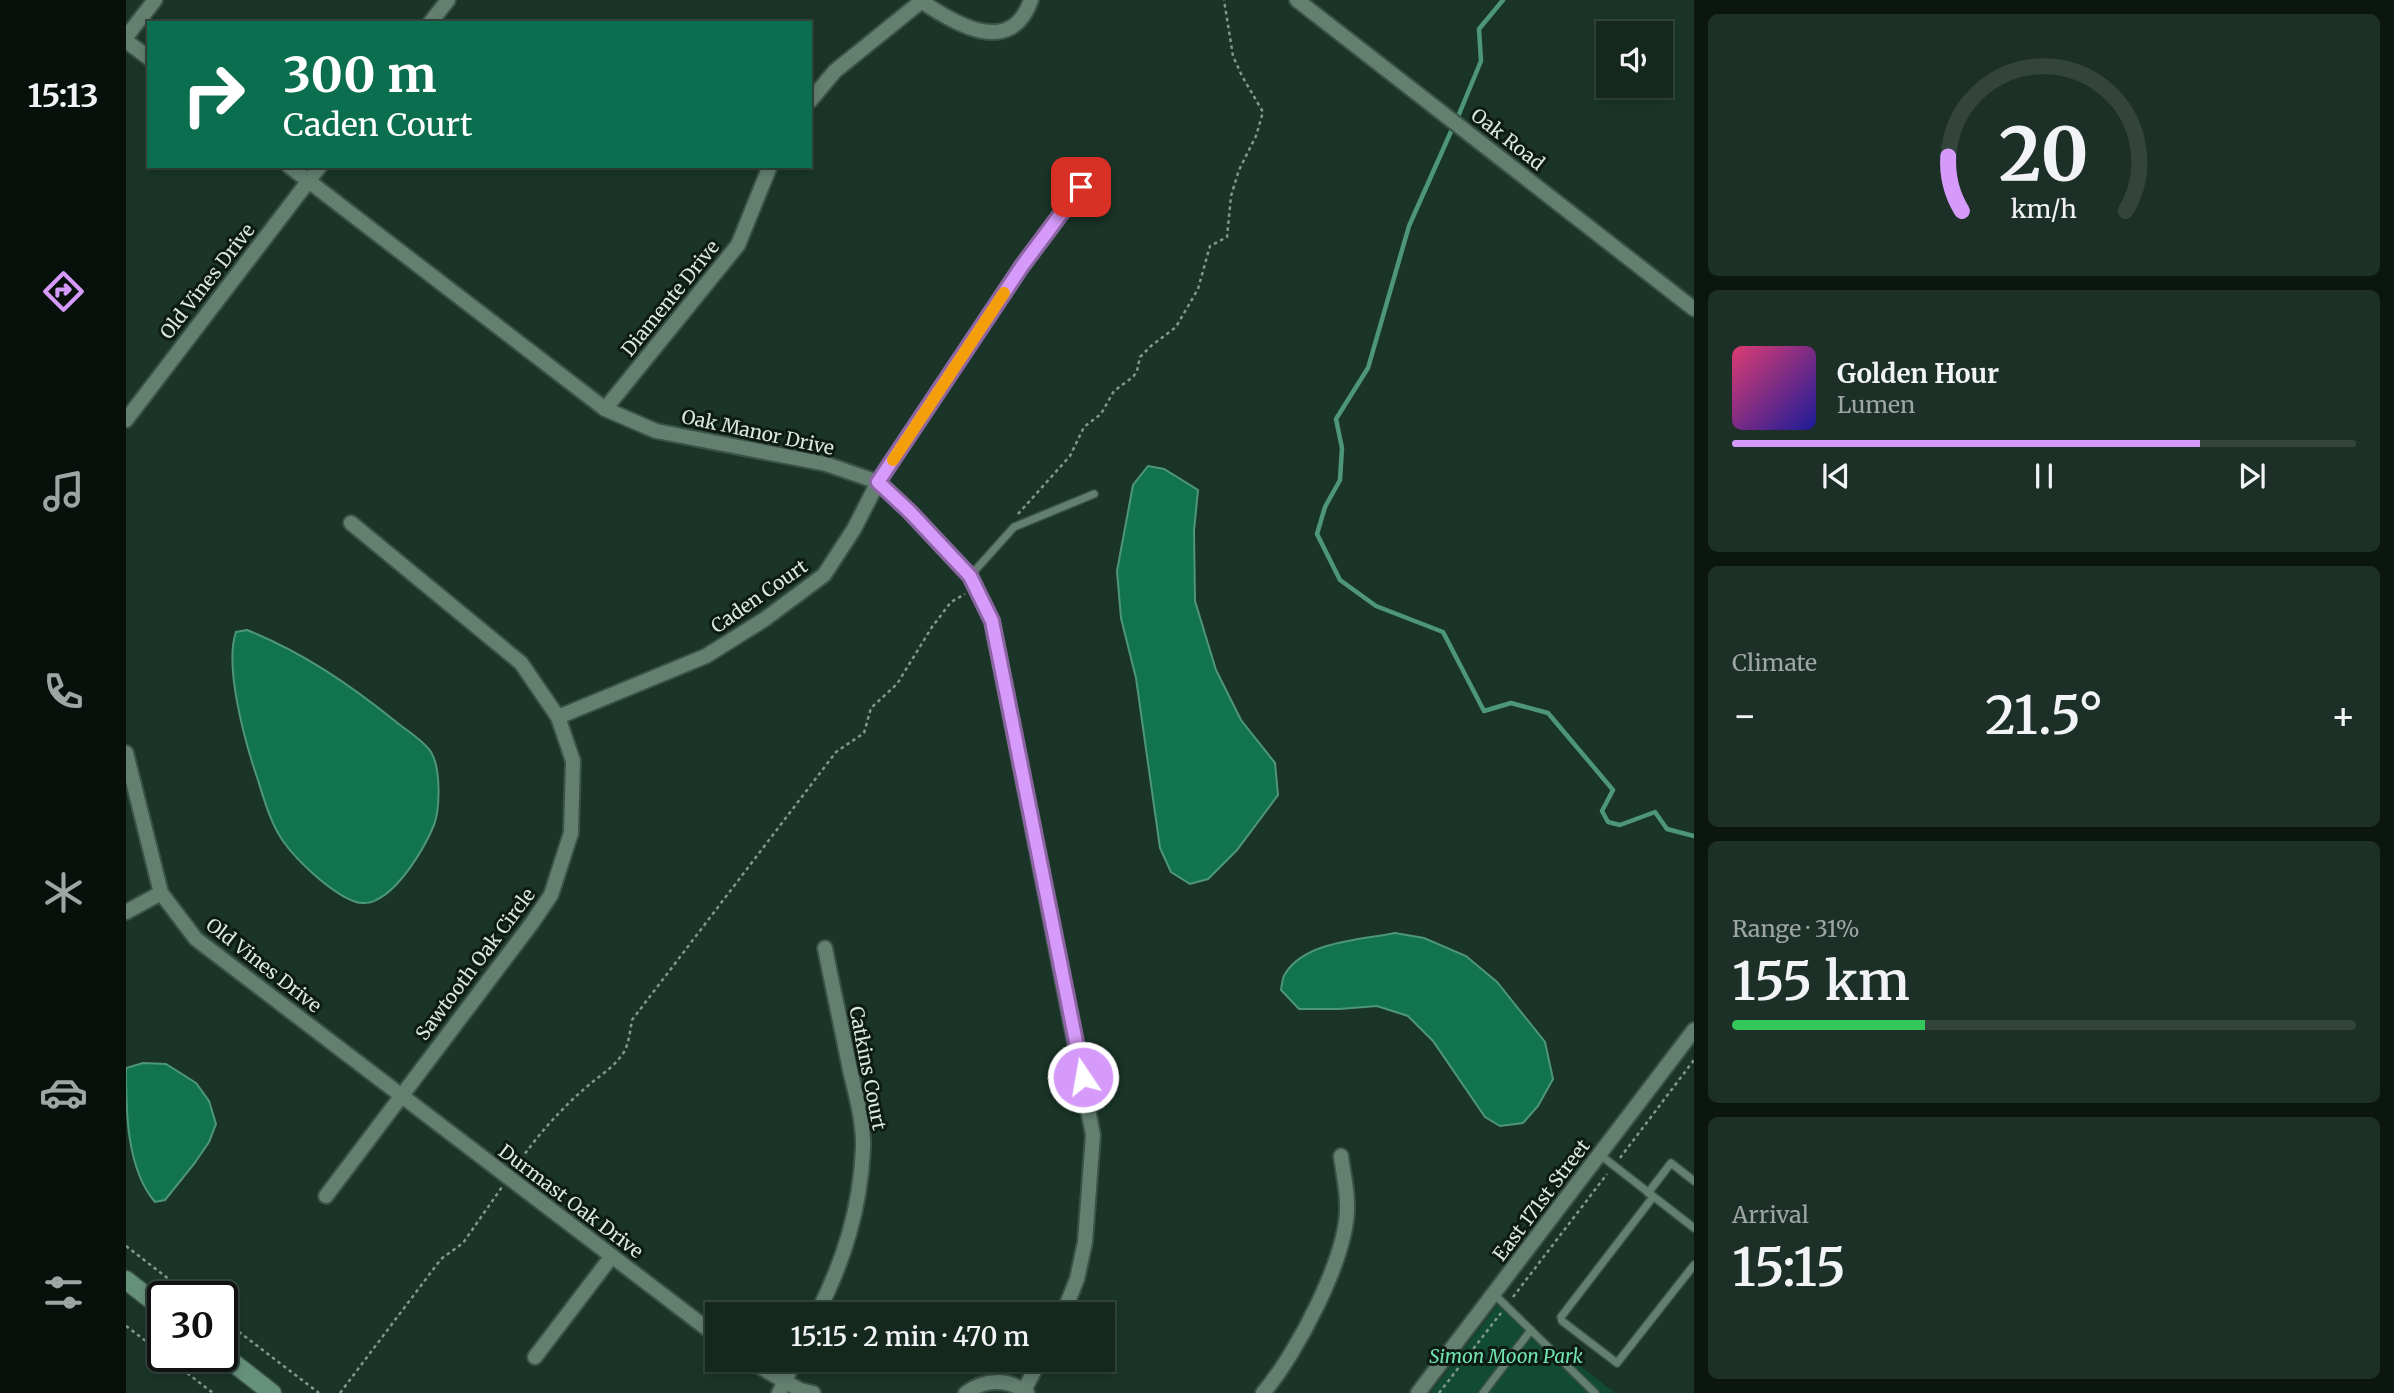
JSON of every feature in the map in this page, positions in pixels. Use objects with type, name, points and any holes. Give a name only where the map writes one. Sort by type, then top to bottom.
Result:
[{"type":"street","points":[[147,56],[126,39],[155,0]]},
{"type":"street","points":[[432,21],[448,0]]},
{"type":"street","points":[[812,99],[835,71],[922,1],[938,13],[978,32],[995,33],[1020,20],[1031,0]]},
{"type":"street","name":"Oak Road","points":[[1297,0],[1694,309]]},
{"type":"street","name":"Oak Manor Drive","points":[[292,168],[605,409],[656,431],[826,464],[878,482],[910,512],[973,581],[992,621],[1093,1135],[1085,1242],[1077,1279],[1068,1302]]},
{"type":"street","name":"Old Vines Drive","points":[[126,421],[319,168]]},
{"type":"street","name":"Diamente Drive","points":[[605,409],[738,245],[769,168]]},
{"type":"street","name":"Caden Court","points":[[558,717],[706,656],[765,619],[824,575],[854,529],[878,482],[1022,266],[1081,187]]},
{"type":"street","name":"Sawtooth Oak Circle","points":[[326,1196],[551,895],[571,833],[573,761],[558,717],[521,663],[351,523]]},
{"type":"street","name":"Old Vines Drive","points":[[126,753],[161,893],[196,939],[401,1095]]},
{"type":"street","points":[[126,912],[161,893]]},
{"type":"street","name":"Catkins Court","points":[[823,1302],[849,1241],[858,1197],[863,1147],[858,1108],[825,948]]},
{"type":"street","name":"East 171st Street","points":[[1418,1393],[1694,1030]]},
{"type":"street","name":"Durmast Oak Drive","points":[[401,1095],[705,1327]]},
{"type":"street","points":[[1263,1393],[1277,1376],[1306,1329],[1340,1245],[1348,1206],[1341,1156]]},
{"type":"street","points":[[535,1357],[612,1256]]},
{"type":"street","points":[[126,1280],[147,1296]]},
{"type":"street","points":[[238,1366],[272,1393]]},
{"type":"street","points":[[763,1372],[782,1387],[813,1393]]},
{"type":"street","points":[[966,1393],[985,1382],[999,1381],[1012,1384],[1025,1392],[1034,1372]]},
{"type":"lane","points":[[973,581],[1014,527],[1094,494]]},
{"type":"lane","points":[[1599,1154],[1694,1228]]},
{"type":"lane","points":[[1694,1181],[1671,1163],[1651,1195],[1561,1317],[1562,1321],[1617,1363],[1694,1265]]},
{"type":"lane","points":[[1494,1294],[1595,1393]]},
{"type":"lane","points":[[1483,1393],[1531,1330]]},
{"type":"path","points":[[1011,522],[1070,456],[1084,427],[1101,414],[1114,391],[1133,377],[1140,357],[1176,327],[1198,289],[1210,246],[1227,237],[1231,196],[1263,112],[1233,56],[1224,0]]},
{"type":"path","points":[[340,1393],[441,1259],[463,1243],[529,1146],[585,1087],[604,1075],[625,1051],[632,1020],[836,752],[864,733],[871,708],[897,684],[932,627],[951,602],[973,581]]},
{"type":"path","points":[[1439,1393],[1694,1060]]},
{"type":"path","points":[[126,1246],[171,1281]]},
{"type":"path","points":[[126,1326],[147,1342]]},
{"type":"path","points":[[238,1331],[319,1393]]},
{"type":"path","points":[[186,1372],[213,1393]]},
{"type":"green space","name":"Simon Moon Park","points":[[1499,1303],[1615,1393],[1430,1393]]},
{"type":"shaded area","points":[[1148,466],[1164,469],[1198,490],[1194,531],[1195,601],[1216,670],[1241,720],[1275,763],[1278,795],[1237,850],[1208,879],[1190,884],[1171,872],[1160,848],[1136,678],[1121,618],[1117,571],[1133,485]]},
{"type":"shaded area","points":[[247,630],[287,648],[342,682],[378,707],[431,752],[437,768],[438,788],[434,825],[418,856],[402,878],[385,895],[374,901],[356,902],[336,892],[297,858],[274,826],[247,744],[234,684],[233,647],[236,632]]},
{"type":"shaded area","points":[[1395,933],[1424,938],[1466,956],[1497,982],[1545,1042],[1553,1079],[1538,1106],[1523,1123],[1500,1126],[1485,1117],[1433,1041],[1408,1016],[1377,1006],[1299,1009],[1281,990],[1285,974],[1294,963],[1320,948]]},
{"type":"shaded area","points":[[143,1063],[166,1064],[196,1083],[209,1101],[216,1124],[209,1142],[194,1164],[165,1200],[155,1202],[145,1188],[133,1155],[126,1101],[126,1068]]},
{"type":"waterway","points":[[1457,119],[1481,61],[1479,29],[1503,0]]},
{"type":"waterway","points":[[1453,127],[1409,226],[1368,368],[1336,419],[1342,448],[1340,480],[1325,507],[1317,534],[1340,580],[1376,606],[1443,632],[1484,711],[1511,703],[1548,713],[1613,790],[1602,811],[1608,822],[1620,825],[1655,812],[1667,829],[1694,836]]},
{"type":"slow traffic","points":[[893,460],[1004,293]]},
{"type":"route","points":[[1081,187],[1022,266],[878,482],[970,576],[992,621],[1083,1077]]}]
